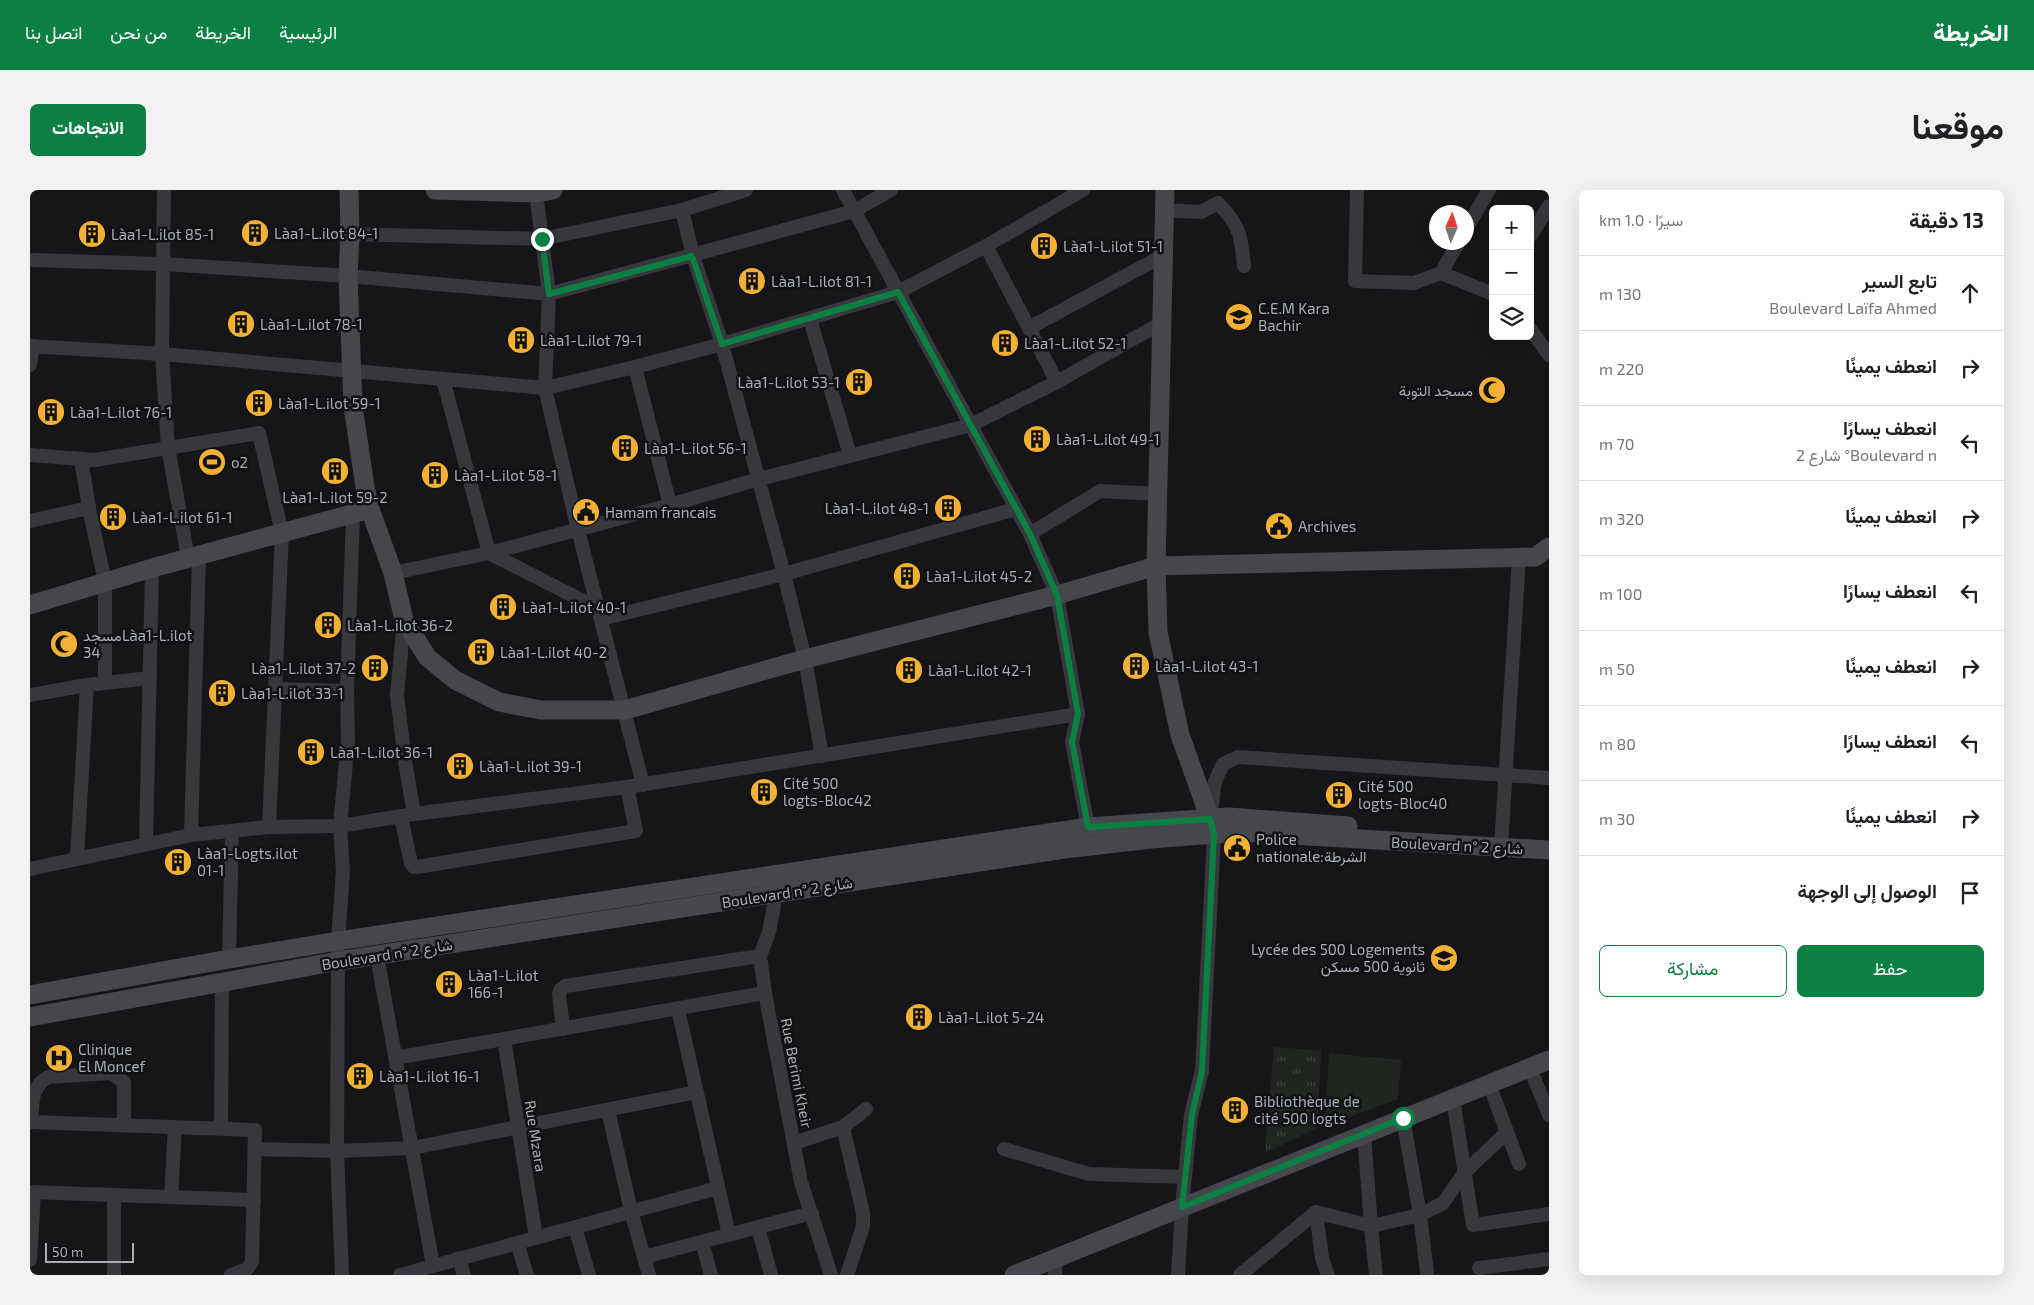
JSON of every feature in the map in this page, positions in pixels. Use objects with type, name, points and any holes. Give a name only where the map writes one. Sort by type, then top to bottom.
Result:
[{"type":"street","points":[[164,190],[162,354],[168,447],[194,557],[191,835]]},
{"type":"street","points":[[342,1275],[337,1151],[338,941],[343,871],[340,826],[348,741],[346,691],[365,487],[353,406],[348,276],[350,234],[349,190]]},
{"type":"street","points":[[435,190],[546,191],[542,239],[549,294],[545,388],[578,530],[643,785]]},
{"type":"street","points":[[350,234],[542,239],[682,210],[746,190]]},
{"type":"street","points":[[843,190],[1030,534],[1057,595],[1078,714],[1072,742],[1088,827]]},
{"type":"street","points":[[30,260],[163,264],[348,276],[549,294],[854,211],[892,190]]},
{"type":"street","points":[[30,365],[31,346],[352,369],[545,388],[722,344],[898,292],[986,246],[1083,190]]},
{"type":"street","points":[[1166,190],[1156,566],[1158,632],[1178,725],[1212,827]]},
{"type":"street","points":[[1357,190],[1355,281],[1414,283],[1441,273],[1454,250]]},
{"type":"street","points":[[1474,215],[1489,190]]},
{"type":"street","points":[[1165,210],[1200,212],[1219,196],[1241,235],[1244,266]]},
{"type":"street","points":[[1534,230],[1549,206]]},
{"type":"street","points":[[682,210],[692,256],[722,344],[784,574],[805,659],[822,756]]},
{"type":"street","points":[[986,246],[1057,382]]},
{"type":"street","points":[[1029,328],[1164,255]]},
{"type":"street","points":[[1441,273],[1489,292]]},
{"type":"street","points":[[810,319],[850,456]]},
{"type":"street","points":[[393,573],[489,553],[670,505],[759,479],[971,424],[1057,382],[1163,322]]},
{"type":"street","points":[[1534,334],[1549,355]]},
{"type":"street","points":[[635,367],[670,505]]},
{"type":"street","points":[[443,378],[489,553],[600,614],[784,574],[1016,509]]},
{"type":"street","points":[[30,455],[95,460],[259,433],[282,533],[269,827]]},
{"type":"street","points":[[81,459],[89,508],[105,582],[105,682]]},
{"type":"street","points":[[1030,534],[1100,491],[1159,494]]},
{"type":"street","points":[[30,521],[89,508]]},
{"type":"street","points":[[30,605],[152,568],[362,512]]},
{"type":"street","points":[[362,512],[393,573],[404,620],[427,657],[455,680],[499,702],[542,710],[625,710],[805,659],[1057,595],[1156,566],[1520,558],[1535,557],[1549,547]]},
{"type":"street","points":[[1502,841],[1520,558]]},
{"type":"street","points":[[146,843],[152,568]]},
{"type":"street","points":[[404,620],[396,695],[405,761],[411,863],[414,866],[636,831],[627,787]]},
{"type":"street","points":[[30,695],[105,682],[150,678]]},
{"type":"street","points":[[78,858],[87,685]]},
{"type":"street","points":[[276,689],[346,691]]},
{"type":"street","points":[[30,869],[191,835],[269,827],[340,826],[643,785],[1078,714]]},
{"type":"street","points":[[1178,1275],[1182,1207],[1192,1115],[1202,1071],[1215,781],[1223,764],[1238,757],[1549,778]]},
{"type":"street","name":"Boulevard n° شارع 2","points":[[30,1017],[339,961],[1064,849],[1151,839],[1212,827],[1228,817],[1372,828],[1502,841],[1549,850]]},
{"type":"street","name":"Boulevard n° شارع 2","points":[[30,995],[338,941],[1088,827],[1212,827]]},
{"type":"street","points":[[229,959],[232,831]]},
{"type":"street","name":"Boulevard n° شارع 2","points":[[1502,841],[1549,837]]},
{"type":"street","name":"Rue Berimi Kheir","points":[[770,876],[774,906],[769,932],[760,956],[765,993],[801,1182],[831,1275]]},
{"type":"street","points":[[377,956],[433,1266]]},
{"type":"street","points":[[563,1029],[559,994],[560,989],[566,986],[760,956]]},
{"type":"street","points":[[221,1128],[222,982]]},
{"type":"street","points":[[394,1058],[765,993]]},
{"type":"street","points":[[678,1009],[729,1235]]},
{"type":"street","name":"Rue Mzara","points":[[504,1039],[536,1237]]},
{"type":"street","points":[[1014,1275],[1055,1267],[1182,1207],[1549,1060]]},
{"type":"street","points":[[1530,1068],[1549,1115]]},
{"type":"street","points":[[124,1125],[124,1082],[111,1073],[48,1077],[35,1087],[30,1122],[256,1130],[251,1266],[231,1275]]},
{"type":"street","points":[[1489,1084],[1519,1164]]},
{"type":"street","points":[[256,1150],[337,1151],[412,1148],[697,1092]]},
{"type":"street","points":[[1452,1099],[1473,1225],[1549,1214]]},
{"type":"street","points":[[794,1142],[842,1127],[866,1109]]},
{"type":"street","points":[[608,1110],[631,1212],[649,1275]]},
{"type":"street","points":[[1403,1118],[1420,1215],[1427,1273]]},
{"type":"street","points":[[171,1197],[175,1127]]},
{"type":"street","points":[[842,1127],[863,1213],[863,1226],[847,1275]]},
{"type":"street","points":[[1316,1212],[1371,1226],[1420,1215],[1443,1203],[1464,1173],[1507,1132]]},
{"type":"street","points":[[1364,1134],[1376,1275]]},
{"type":"street","points":[[1004,1149],[1089,1174],[1185,1177]]},
{"type":"street","points":[[403,1274],[718,1188]]},
{"type":"street","points":[[30,1260],[32,1193],[254,1200]]},
{"type":"street","points":[[114,1195],[114,1275]]},
{"type":"street","points":[[1240,1275],[1316,1212]]},
{"type":"street","points":[[1316,1212],[1322,1258],[1328,1275]]},
{"type":"street","points":[[644,1257],[812,1213]]},
{"type":"street","points":[[575,1227],[588,1275]]},
{"type":"street","points":[[758,1227],[771,1275]]},
{"type":"street","points":[[702,1242],[711,1275]]},
{"type":"street","points":[[517,1243],[527,1275]]},
{"type":"street","points":[[459,1258],[464,1275]]},
{"type":"street","points":[[1479,1268],[1549,1260]]},
{"type":"green space","points":[[1274,1047],[1321,1051],[1317,1128],[1265,1153]]},
{"type":"green space","points":[[1329,1053],[1401,1060],[1398,1099],[1325,1126]]},
{"type":"place","name":"Làa1-L.ilot 84-1","points":[[255,233]]},
{"type":"place","name":"Làa1-L.ilot 85-1","points":[[92,234]]},
{"type":"place","name":"Làa1-L.ilot 51-1","points":[[1044,246]]},
{"type":"place","name":"Làa1-L.ilot 81-1","points":[[752,281]]},
{"type":"place","name":"C.E.M Kara Bachir","points":[[1239,317]]},
{"type":"place","name":"Làa1-L.ilot 78-1","points":[[241,324]]},
{"type":"place","name":"Làa1-L.ilot 79-1","points":[[521,340]]},
{"type":"place","name":"Làa1-L.ilot 52-1","points":[[1005,343]]},
{"type":"place","name":"Làa1-L.ilot 53-1","points":[[859,382]]},
{"type":"place","name":"مسجد التوبة","points":[[1492,390]]},
{"type":"place","name":"Làa1-L.ilot 59-1","points":[[259,403]]},
{"type":"place","name":"Làa1-L.ilot 76-1","points":[[51,412]]},
{"type":"place","name":"Làa1-L.ilot 49-1","points":[[1037,439]]},
{"type":"place","name":"Làa1-L.ilot 56-1","points":[[625,448]]},
{"type":"place","name":"o2","points":[[212,462]]},
{"type":"place","name":"Làa1-L.ilot 59-2","points":[[335,471]]},
{"type":"place","name":"Làa1-L.ilot 58-1","points":[[435,475]]},
{"type":"place","name":"Làa1-L.ilot 48-1","points":[[948,508]]},
{"type":"place","name":"Hamam francais","points":[[586,512]]},
{"type":"place","name":"Làa1-L.ilot 61-1","points":[[113,517]]},
{"type":"place","name":"Archives","points":[[1279,526]]},
{"type":"place","name":"Làa1-L.ilot 45-2","points":[[907,576]]},
{"type":"place","name":"Làa1-L.ilot 40-1","points":[[503,607]]},
{"type":"place","name":"Làa1-L.ilot 36-2","points":[[328,625]]},
{"type":"place","name":"مسجدLàa1-L.ilot 34","points":[[64,644]]},
{"type":"place","name":"Làa1-L.ilot 40-2","points":[[481,652]]},
{"type":"place","name":"Làa1-L.ilot 43-1","points":[[1136,666]]},
{"type":"place","name":"Làa1-L.ilot 37-2","points":[[375,668]]},
{"type":"place","name":"Làa1-L.ilot 42-1","points":[[909,670]]},
{"type":"place","name":"Làa1-L.ilot 33-1","points":[[222,693]]},
{"type":"place","name":"Làa1-L.ilot 36-1","points":[[311,752]]},
{"type":"place","name":"Làa1-L.ilot 39-1","points":[[460,766]]},
{"type":"place","name":"Cité 500 logts-Bloc42","points":[[764,792]]},
{"type":"place","name":"Cité 500 logts-Bloc40","points":[[1339,795]]},
{"type":"place","name":"Police nationale:الشرطة","points":[[1237,848]]},
{"type":"place","name":"Làa1-Logts.ilot 01-1","points":[[178,862]]},
{"type":"place","name":"Lycée des 500 Logements ثانوية 500 مسكن","points":[[1444,958]]},
{"type":"place","name":"Làa1-L.ilot 166-1","points":[[449,984]]},
{"type":"place","name":"Làa1-L.ilot 5-24","points":[[919,1017]]},
{"type":"place","name":"Clinique El Moncef","points":[[59,1058]]},
{"type":"place","name":"Làa1-L.ilot 16-1","points":[[360,1076]]},
{"type":"place","name":"Bibliothèque de cité 500 logts","points":[[1235,1110]]},
{"type":"route","points":[[542,239],[549,294],[692,256],[722,344],[898,292],[1030,534],[1057,595],[1078,714],[1072,742],[1088,827],[1210,819],[1214,835],[1202,1071],[1192,1115],[1182,1207],[1403,1118]]}]
